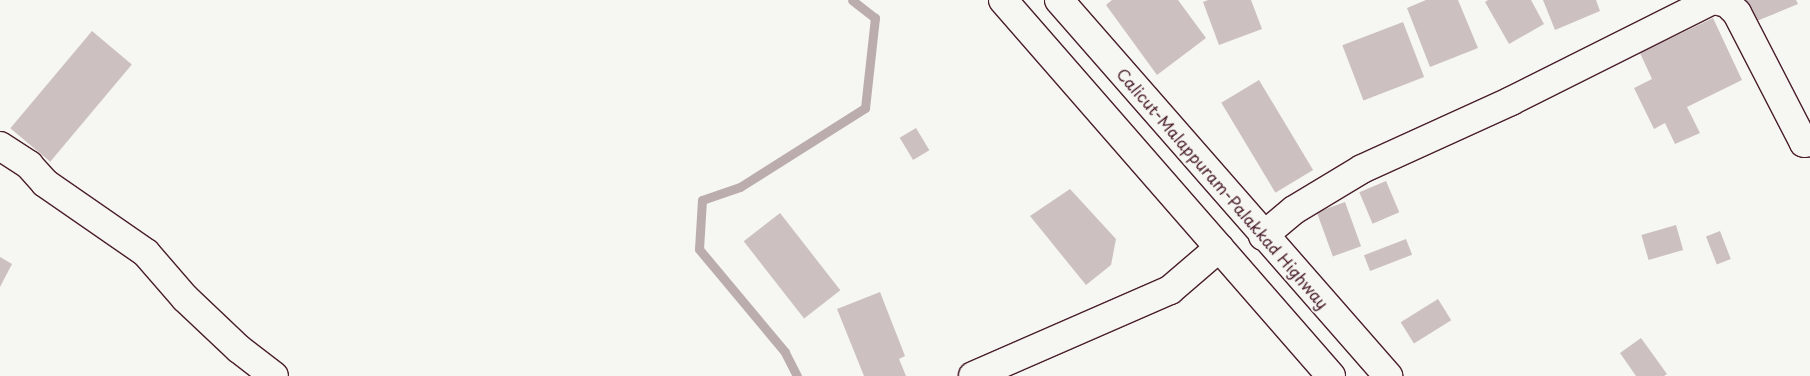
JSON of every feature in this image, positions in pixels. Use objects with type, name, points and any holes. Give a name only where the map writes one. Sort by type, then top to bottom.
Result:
[{"type":"main road","points":[[1003,0],[1331,376]]},
{"type":"main road","name":"Calicut-Malappuram-Palakkad Highway","points":[[1059,0],[1263,236],[1388,376]]},
{"type":"main road","points":[[1263,236],[1294,210],[1362,169],[1511,101],[1713,0],[1727,3],[1737,13],[1804,143],[1810,142]]},
{"type":"main road","points":[[0,146],[29,165],[45,183],[146,253],[185,298],[239,349],[274,376]]},
{"type":"main road","points":[[973,376],[1170,290],[1219,248]]},
{"type":"building","points":[[1112,0],[1178,0],[1206,38],[1157,75],[1106,5]]},
{"type":"building","points":[[1208,0],[1251,0],[1262,29],[1219,45],[1203,2]]},
{"type":"building","points":[[1426,0],[1458,0],[1478,48],[1430,67],[1407,8]]},
{"type":"building","points":[[1488,0],[1531,0],[1544,24],[1509,44],[1485,2]]},
{"type":"building","points":[[1543,0],[1596,0],[1600,11],[1555,30]]},
{"type":"building","points":[[1743,0],[1796,0],[1798,4],[1752,23]]},
{"type":"building","points":[[1713,18],[1742,80],[1687,107],[1700,133],[1675,144],[1665,123],[1654,129],[1634,88],[1652,79],[1640,53]]},
{"type":"building","points":[[1403,22],[1424,77],[1363,100],[1342,45]]},
{"type":"building","points":[[92,31],[132,64],[50,162],[10,128]]},
{"type":"building","points":[[1259,80],[1313,170],[1275,193],[1221,103]]},
{"type":"building","points":[[916,128],[929,150],[913,160],[900,138]]},
{"type":"building","points":[[1386,181],[1399,212],[1373,224],[1359,192]]},
{"type":"building","points":[[1070,189],[1116,239],[1111,265],[1086,285],[1030,216]]},
{"type":"building","points":[[1345,202],[1361,246],[1333,256],[1317,212]]},
{"type":"building","points":[[780,213],[840,290],[804,319],[744,241]]},
{"type":"building","points":[[1676,225],[1683,250],[1649,260],[1641,235]]},
{"type":"building","points":[[1720,231],[1731,259],[1717,264],[1706,236]]},
{"type":"building","points":[[1406,239],[1412,255],[1370,271],[1364,255]]},
{"type":"building","points":[[0,257],[12,264],[0,287]]},
{"type":"building","points":[[880,292],[905,356],[899,359],[906,376],[864,376],[837,309]]},
{"type":"building","points":[[1438,299],[1451,320],[1414,344],[1401,322]]},
{"type":"building","points":[[1641,338],[1667,374],[1664,376],[1636,376],[1620,353]]},
{"type":"waterway","points":[[797,376],[785,352],[699,249],[702,200],[740,187],[865,108],[875,18],[852,0]]}]
